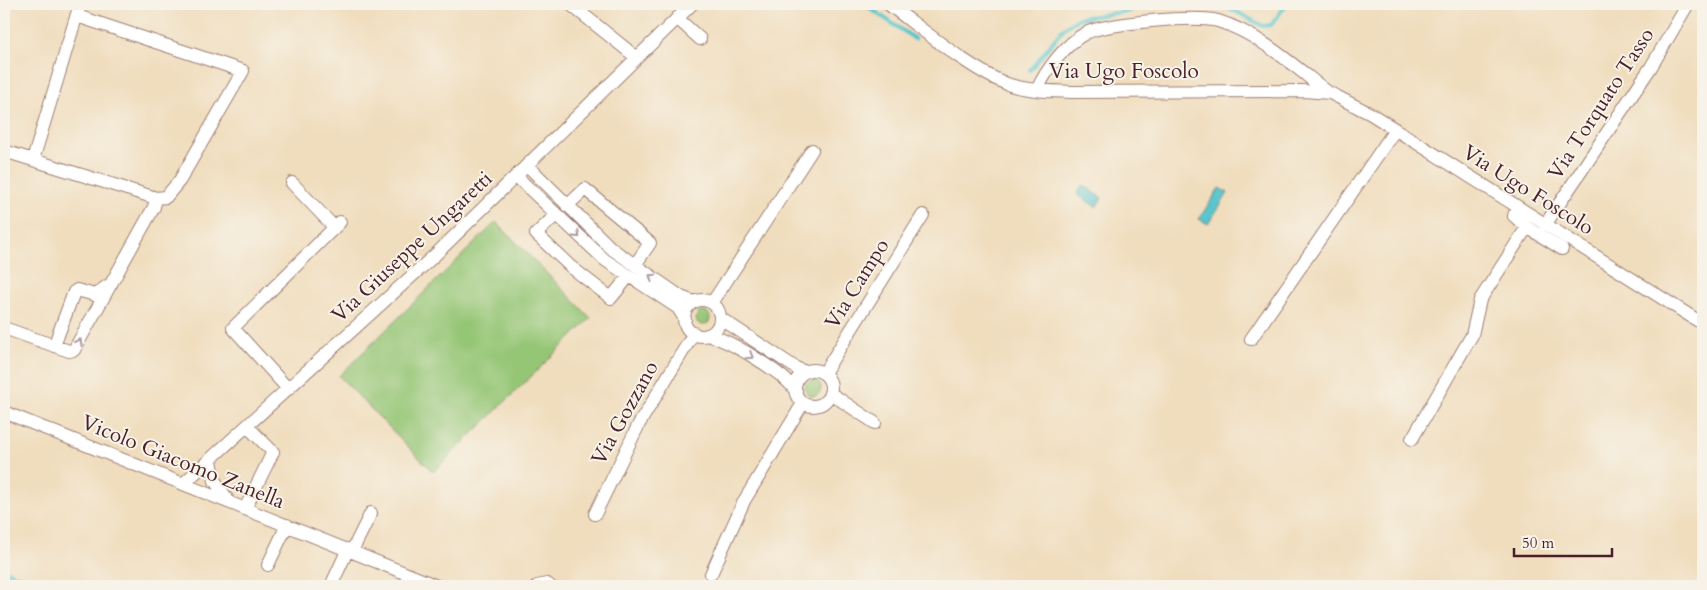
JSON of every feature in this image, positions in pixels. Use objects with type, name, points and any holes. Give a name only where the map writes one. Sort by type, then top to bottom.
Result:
[{"type":"street","points":[[570,4],[636,57]]},
{"type":"street","name":"Via Giuseppe Ungaretti","points":[[183,484],[528,166],[636,57],[692,4]]},
{"type":"street","name":"Via Ugo Foscolo","points":[[888,4],[984,72],[1010,85],[1037,90],[1304,91],[1330,93]]},
{"type":"street","name":"Via Torquato Tasso","points":[[1545,225],[1651,67],[1688,4]]},
{"type":"street","points":[[4,151],[33,160],[156,198],[166,197],[180,180],[243,71],[79,10],[33,160]]},
{"type":"street","points":[[677,18],[700,39]]},
{"type":"street","name":"Via Ugo Foscolo","points":[[1037,90],[1042,79],[1073,42],[1087,32],[1140,22],[1184,18],[1216,21],[1245,33],[1275,51],[1330,93],[1396,130],[1703,324]]},
{"type":"street","points":[[1251,338],[1396,130]]},
{"type":"street","points":[[712,303],[812,150]]},
{"type":"street","points":[[528,166],[632,270],[678,308],[689,330],[694,333],[723,338],[783,377],[796,391],[803,403],[815,406],[821,404],[830,393],[830,384],[824,373],[815,370],[805,372],[797,380],[796,391]]},
{"type":"street","points":[[516,177],[605,260],[632,270],[681,297],[694,302]]},
{"type":"street","points":[[288,389],[233,328],[337,225],[292,183]]},
{"type":"street","points":[[556,215],[536,234],[571,267],[611,298],[650,243],[585,189],[567,206]]},
{"type":"street","points":[[4,328],[69,351],[74,350],[108,285],[154,207],[156,198]]},
{"type":"street","points":[[1517,207],[1514,216],[1527,227],[1562,249]]},
{"type":"street","name":"Via Campo","points":[[824,373],[923,216]]},
{"type":"street","points":[[1412,439],[1472,335],[1480,300],[1527,227]]},
{"type":"street","points":[[54,346],[74,292],[77,290],[95,296],[99,295],[108,285]]},
{"type":"street","points":[[685,319],[687,309],[694,302],[703,300],[712,303],[717,307],[720,318],[718,327],[707,335]]},
{"type":"street","points":[[720,318],[805,372]]},
{"type":"street","name":"Via Gozzano","points":[[595,514],[639,424],[694,333]]},
{"type":"street","points":[[830,393],[875,422]]},
{"type":"street","points":[[711,574],[744,502],[803,403]]},
{"type":"street","name":"Vicolo Giacomo Zanella","points":[[4,412],[437,586]]},
{"type":"street","points":[[245,509],[274,452],[248,426]]},
{"type":"street","points":[[211,460],[215,482],[229,502]]},
{"type":"street","points":[[331,586],[371,513]]},
{"type":"street","points":[[268,565],[287,525]]},
{"type":"street","points":[[537,586],[546,584],[550,586]]},
{"type":"green space","points":[[496,222],[591,318],[433,472],[339,376]]},
{"type":"green space","points":[[700,311],[706,311],[710,318],[706,325],[700,325],[696,321],[696,315]]},
{"type":"green space","points":[[813,380],[821,388],[813,396],[805,388]]},
{"type":"water","points":[[1083,185],[1102,198],[1096,207],[1077,194]]},
{"type":"water","points":[[1219,188],[1228,193],[1208,224],[1199,219]]},
{"type":"waterway","points":[[864,4],[915,39]]},
{"type":"waterway","points":[[1150,6],[1161,4]]},
{"type":"waterway","points":[[1222,4],[1263,26],[1271,25],[1287,4]]},
{"type":"waterway","points":[[1030,70],[1064,28],[1079,18],[1130,11]]},
{"type":"waterway","points":[[4,570],[43,586]]}]
